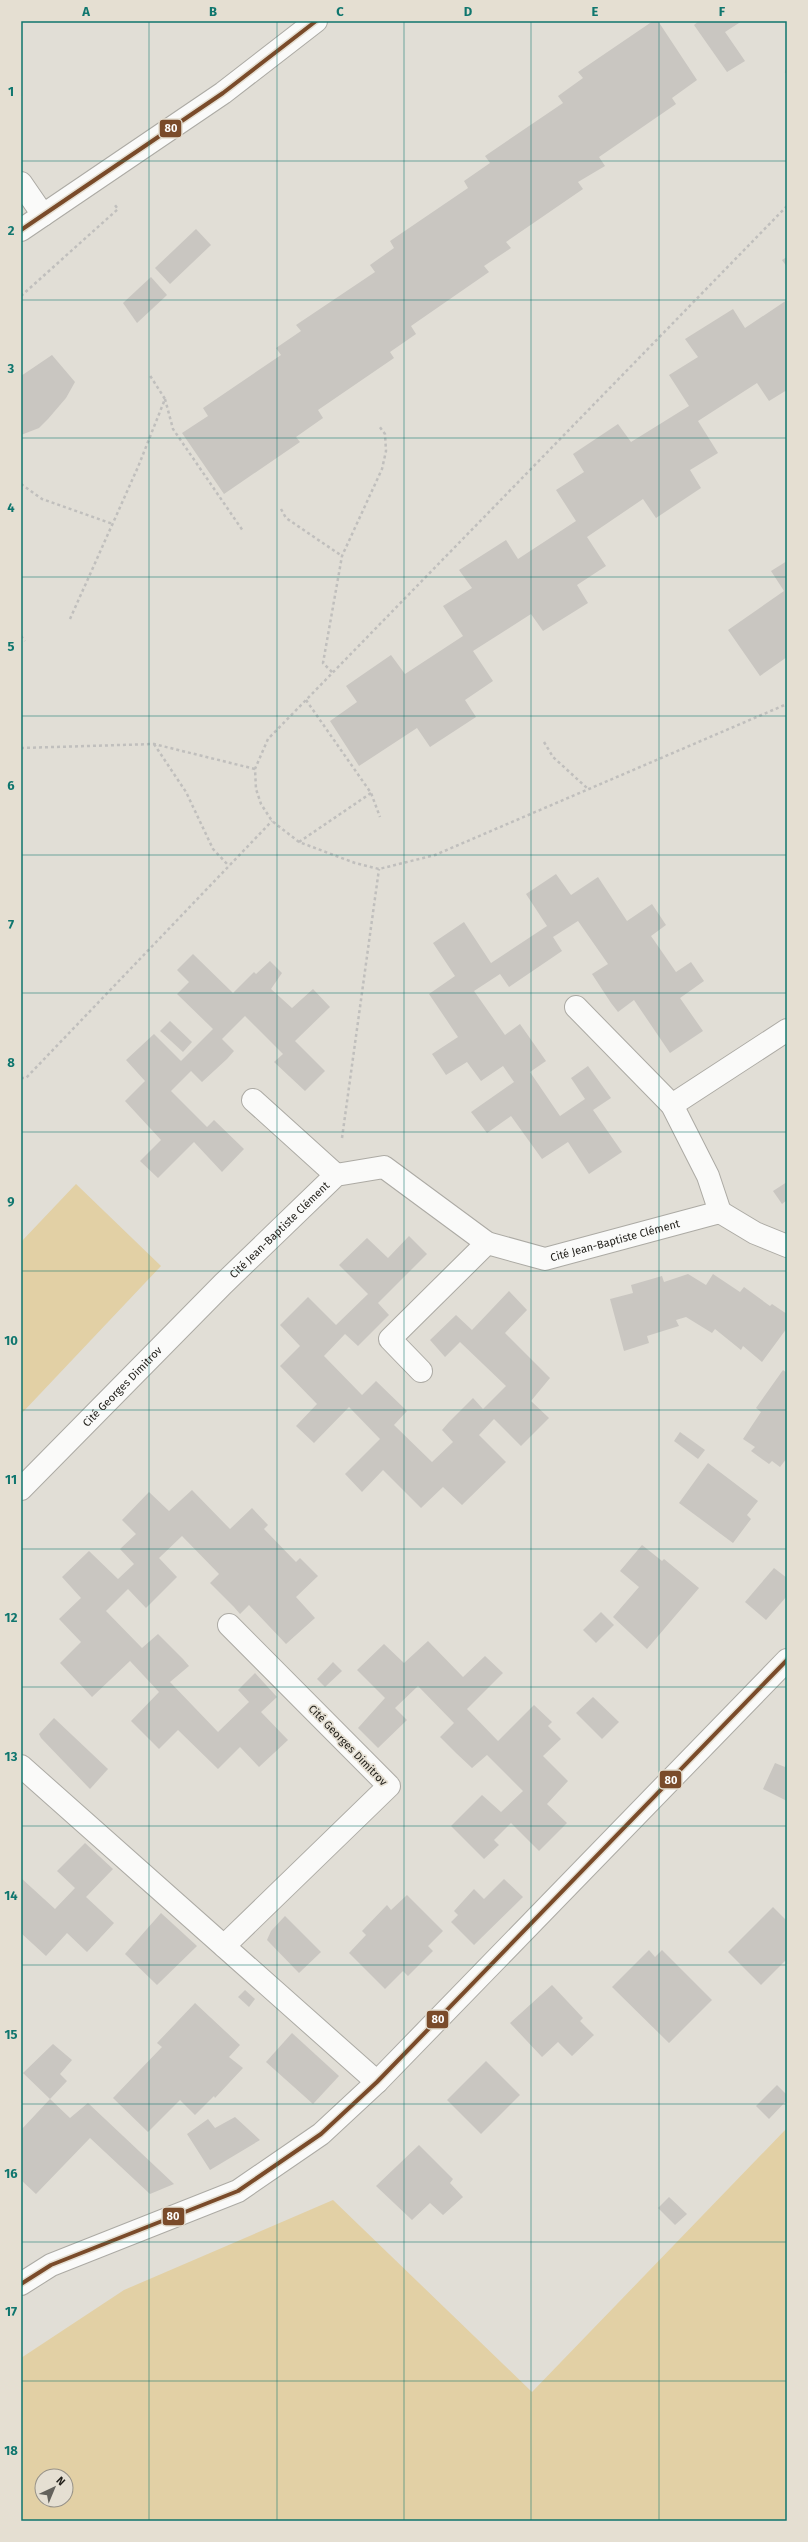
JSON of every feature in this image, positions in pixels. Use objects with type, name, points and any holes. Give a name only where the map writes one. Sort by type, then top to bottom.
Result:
[{"type":"street","points":[[21,230],[223,94],[316,21]]},
{"type":"street","points":[[21,183],[43,215]]},
{"type":"street","points":[[576,1007],[672,1105],[708,1176],[720,1212],[756,1233],[787,1246]]},
{"type":"street","points":[[672,1105],[787,1030]]},
{"type":"street","name":"Cité Jean-Baptiste Clément","points":[[253,1100],[336,1175]]},
{"type":"street","name":"Cité Jean-Baptiste Clément","points":[[222,1284],[336,1175],[384,1167],[487,1243],[545,1259],[720,1212]]},
{"type":"street","points":[[421,1371],[390,1339],[487,1243]]},
{"type":"street","name":"Cité Georges Dimitrov","points":[[21,1489],[222,1284]]},
{"type":"street","name":"Cité Georges Dimitrov","points":[[224,1946],[390,1786],[229,1625]]},
{"type":"street","points":[[21,2284],[51,2265],[238,2191],[321,2134],[377,2082],[787,1660]]},
{"type":"street","points":[[21,1766],[377,2082]]},
{"type":"path","points":[[21,296],[118,209],[114,204],[94,209],[80,191]]},
{"type":"path","points":[[787,206],[332,672],[268,740],[255,769],[256,788],[261,804],[272,821],[299,842],[354,863],[379,869],[434,855],[586,788],[787,704]]},
{"type":"path","points":[[149,374],[165,399],[173,429],[243,531]]},
{"type":"path","points":[[70,619],[113,524],[165,399]]},
{"type":"path","points":[[332,672],[323,663],[342,556],[382,469],[386,451],[385,434],[379,426]]},
{"type":"path","points":[[21,484],[42,498],[113,524]]},
{"type":"path","points":[[281,509],[286,518],[342,556]]},
{"type":"path","points":[[21,636],[25,641]]},
{"type":"path","points":[[306,700],[370,792],[380,817]]},
{"type":"path","points":[[544,742],[553,757],[586,788]]},
{"type":"path","points":[[21,748],[154,744],[255,769]]},
{"type":"path","points":[[154,744],[186,792],[213,849],[229,866]]},
{"type":"path","points":[[299,842],[370,792]]},
{"type":"path","points":[[21,1078],[26,1078],[272,821]]},
{"type":"path","points":[[336,1175],[379,869]]},
{"type":"shaded area","points":[[76,1184],[161,1266],[22,1413],[21,1242]]},
{"type":"shaded area","points":[[787,2128],[787,2521],[21,2521],[21,2358],[124,2290],[333,2200],[532,2392]]},
{"type":"building","points":[[653,21],[658,21],[697,80],[672,98],[676,104],[599,157],[605,166],[578,182],[583,189],[506,242],[511,248],[484,266],[489,272],[411,326],[416,334],[390,352],[394,358],[318,410],[323,418],[296,437],[300,442],[224,494],[182,433],[208,416],[203,408],[281,355],[276,348],[301,331],[296,325],[375,272],[370,265],[394,248],[390,241],[468,188],[464,181],[490,163],[485,156],[563,103],[558,96],[583,78],[578,72]]},
{"type":"building","points":[[699,21],[742,21],[725,32],[745,61],[727,72],[694,25]]},
{"type":"building","points":[[196,229],[211,245],[170,284],[155,268]]},
{"type":"building","points":[[787,257],[787,267],[782,260]]},
{"type":"building","points":[[151,277],[167,295],[137,323],[123,303]]},
{"type":"building","points":[[787,300],[787,390],[769,401],[757,383],[698,421],[718,453],[690,470],[701,488],[656,518],[643,499],[587,537],[606,566],[577,585],[588,603],[543,631],[531,614],[473,651],[493,681],[465,700],[476,717],[430,747],[417,728],[359,766],[330,721],[357,702],[346,686],[391,655],[405,674],[463,636],[443,606],[472,588],[459,570],[506,540],[518,559],[576,521],[556,490],[584,472],[573,454],[618,424],[631,442],[689,406],[669,375],[698,357],[685,339],[733,309],[745,328]]},
{"type":"building","points":[[52,355],[75,382],[66,398],[39,428],[21,435],[21,376]]},
{"type":"building","points":[[787,561],[787,657],[760,676],[728,630],[784,591],[771,571]]},
{"type":"building","points":[[556,874],[571,895],[598,877],[627,921],[652,904],[666,925],[651,936],[676,972],[691,962],[704,981],[680,998],[703,1031],[670,1053],[634,1000],[618,1012],[611,1003],[592,974],[608,964],[578,921],[553,937],[562,951],[509,987],[500,974],[474,991],[505,1035],[520,1024],[546,1061],[530,1072],[560,1116],[585,1099],[571,1078],[588,1066],[611,1098],[593,1110],[622,1152],[589,1174],[568,1142],[542,1159],[511,1116],[487,1133],[471,1112],[514,1082],[503,1066],[481,1081],[467,1062],[446,1075],[432,1054],[458,1037],[429,994],[455,976],[433,943],[464,922],[491,963],[547,926],[526,894]]},
{"type":"building","points":[[193,954],[233,993],[254,972],[256,974],[270,961],[282,973],[271,989],[292,1008],[313,989],[330,1007],[295,1041],[325,1071],[305,1091],[274,1062],[283,1054],[245,1016],[222,1039],[234,1051],[227,1059],[202,1082],[191,1071],[171,1091],[207,1127],[214,1120],[244,1149],[222,1172],[194,1142],[158,1178],[140,1161],[161,1140],[125,1101],[145,1081],[126,1060],[154,1034],[181,1061],[213,1029],[177,994],[189,982],[177,970]]},
{"type":"building","points":[[170,1021],[192,1042],[183,1052],[160,1031]]},
{"type":"building","points":[[787,1182],[787,1200],[782,1204],[773,1191]]},
{"type":"building","points":[[409,1236],[427,1254],[378,1303],[389,1315],[358,1346],[345,1334],[324,1356],[362,1395],[376,1381],[407,1411],[394,1425],[432,1462],[453,1442],[442,1430],[449,1422],[473,1398],[483,1409],[506,1386],[460,1342],[445,1357],[430,1340],[456,1315],[472,1330],[509,1291],[527,1310],[505,1333],[550,1378],[531,1401],[549,1418],[521,1446],[494,1419],[479,1435],[506,1462],[462,1505],[443,1487],[421,1508],[383,1470],[362,1492],[345,1474],[380,1439],[349,1407],[314,1443],[296,1426],[317,1404],[280,1366],[300,1346],[280,1325],[308,1297],[336,1325],[368,1294],[339,1265],[367,1238],[388,1258]]},
{"type":"building","points":[[688,1274],[706,1285],[713,1274],[740,1292],[744,1287],[770,1306],[772,1304],[787,1314],[787,1328],[762,1362],[743,1346],[741,1350],[715,1329],[712,1333],[686,1317],[676,1320],[679,1326],[647,1336],[649,1343],[624,1351],[610,1299],[633,1293],[631,1285],[662,1276],[664,1282]]},
{"type":"building","points":[[783,1370],[787,1373],[787,1458],[780,1467],[772,1461],[769,1464],[751,1451],[755,1447],[743,1439],[761,1412],[756,1408]]},
{"type":"building","points":[[680,1432],[705,1450],[698,1459],[674,1441]]},
{"type":"building","points":[[708,1463],[758,1501],[747,1515],[751,1519],[733,1543],[679,1503]]},
{"type":"building","points":[[192,1490],[230,1529],[252,1508],[268,1525],[264,1529],[296,1562],[300,1558],[318,1576],[296,1597],[315,1618],[286,1644],[249,1605],[240,1614],[210,1583],[219,1574],[182,1536],[159,1558],[177,1577],[146,1608],[128,1589],[106,1611],[142,1648],[158,1634],[183,1659],[189,1666],[170,1682],[218,1732],[249,1702],[238,1690],[255,1673],[277,1697],[261,1712],[288,1740],[259,1767],[240,1747],[218,1769],[178,1730],[159,1749],[131,1721],[159,1692],[130,1661],[92,1697],[60,1663],[81,1642],[59,1619],[81,1598],[62,1577],[89,1551],[118,1579],[134,1564],[120,1549],[136,1534],[122,1520],[149,1492],[169,1511]]},
{"type":"building","points":[[642,1545],[662,1561],[664,1559],[699,1588],[647,1649],[613,1617],[639,1587],[620,1571]]},
{"type":"building","points":[[774,1568],[787,1578],[787,1596],[766,1620],[745,1602]]},
{"type":"building","points":[[601,1612],[614,1625],[596,1643],[583,1630]]},
{"type":"building","points":[[428,1641],[463,1677],[485,1656],[503,1673],[467,1709],[498,1741],[534,1705],[552,1722],[548,1726],[561,1739],[543,1756],[568,1781],[547,1804],[567,1823],[539,1851],[511,1823],[494,1840],[499,1845],[484,1859],[451,1826],[482,1795],[501,1812],[523,1791],[487,1755],[472,1768],[440,1737],[454,1723],[418,1686],[395,1708],[407,1720],[378,1748],[358,1728],[385,1698],[357,1670],[384,1644],[404,1663]]},
{"type":"building","points":[[333,1662],[342,1671],[325,1687],[317,1679]]},
{"type":"building","points":[[593,1697],[619,1722],[602,1739],[576,1713]]},
{"type":"building","points":[[54,1718],[108,1769],[90,1789],[41,1738],[39,1734]]},
{"type":"building","points":[[787,1762],[787,1801],[763,1789],[775,1763],[785,1767]]},
{"type":"building","points":[[85,1843],[113,1869],[86,1897],[114,1923],[87,1952],[67,1933],[46,1956],[21,1933],[21,1878],[55,1909],[75,1888],[57,1871]]},
{"type":"building","points":[[504,1879],[523,1897],[474,1945],[451,1922],[458,1915],[454,1911],[474,1889],[484,1899]]},
{"type":"building","points":[[407,1895],[443,1931],[428,1946],[433,1951],[408,1976],[403,1971],[385,1989],[349,1953],[366,1935],[362,1931],[387,1905],[391,1910]]},
{"type":"building","points":[[773,1907],[787,1921],[787,1959],[761,1985],[728,1952]]},
{"type":"building","points":[[161,1913],[197,1946],[157,1985],[125,1954]]},
{"type":"building","points":[[285,1916],[321,1952],[299,1973],[267,1940],[271,1931]]},
{"type":"building","points":[[649,1950],[655,1957],[662,1950],[712,2000],[669,2043],[612,1987]]},
{"type":"building","points":[[552,1985],[583,2018],[580,2021],[594,2035],[572,2056],[558,2042],[542,2057],[510,2023]]},
{"type":"building","points":[[245,1990],[255,1999],[249,2007],[238,1997]]},
{"type":"building","points":[[195,2003],[240,2045],[229,2057],[243,2068],[215,2098],[214,2096],[195,2115],[180,2100],[148,2132],[113,2098],[162,2047],[157,2043]]},
{"type":"building","points":[[292,2033],[339,2076],[313,2104],[266,2062]]},
{"type":"building","points":[[53,2044],[72,2060],[60,2074],[67,2081],[50,2099],[23,2073]]},
{"type":"building","points":[[486,2061],[520,2095],[481,2134],[447,2100]]},
{"type":"building","points":[[777,2085],[787,2095],[787,2100],[769,2119],[756,2106]]},
{"type":"building","points":[[50,2099],[70,2118],[88,2103],[174,2184],[150,2194],[90,2138],[36,2194],[21,2180],[21,2130]]},
{"type":"building","points":[[235,2117],[260,2140],[210,2170],[187,2134],[208,2119],[215,2128]]},
{"type":"building","points":[[419,2145],[453,2179],[450,2183],[463,2197],[443,2215],[430,2203],[412,2220],[376,2186]]},
{"type":"building","points":[[669,2197],[687,2214],[675,2225],[658,2208]]},
{"type":"transit line","name":"80","points":[[21,230],[223,93],[316,21]]},
{"type":"transit line","name":"80","points":[[21,2284],[51,2265],[238,2191],[321,2134],[377,2082],[787,1660]]}]
